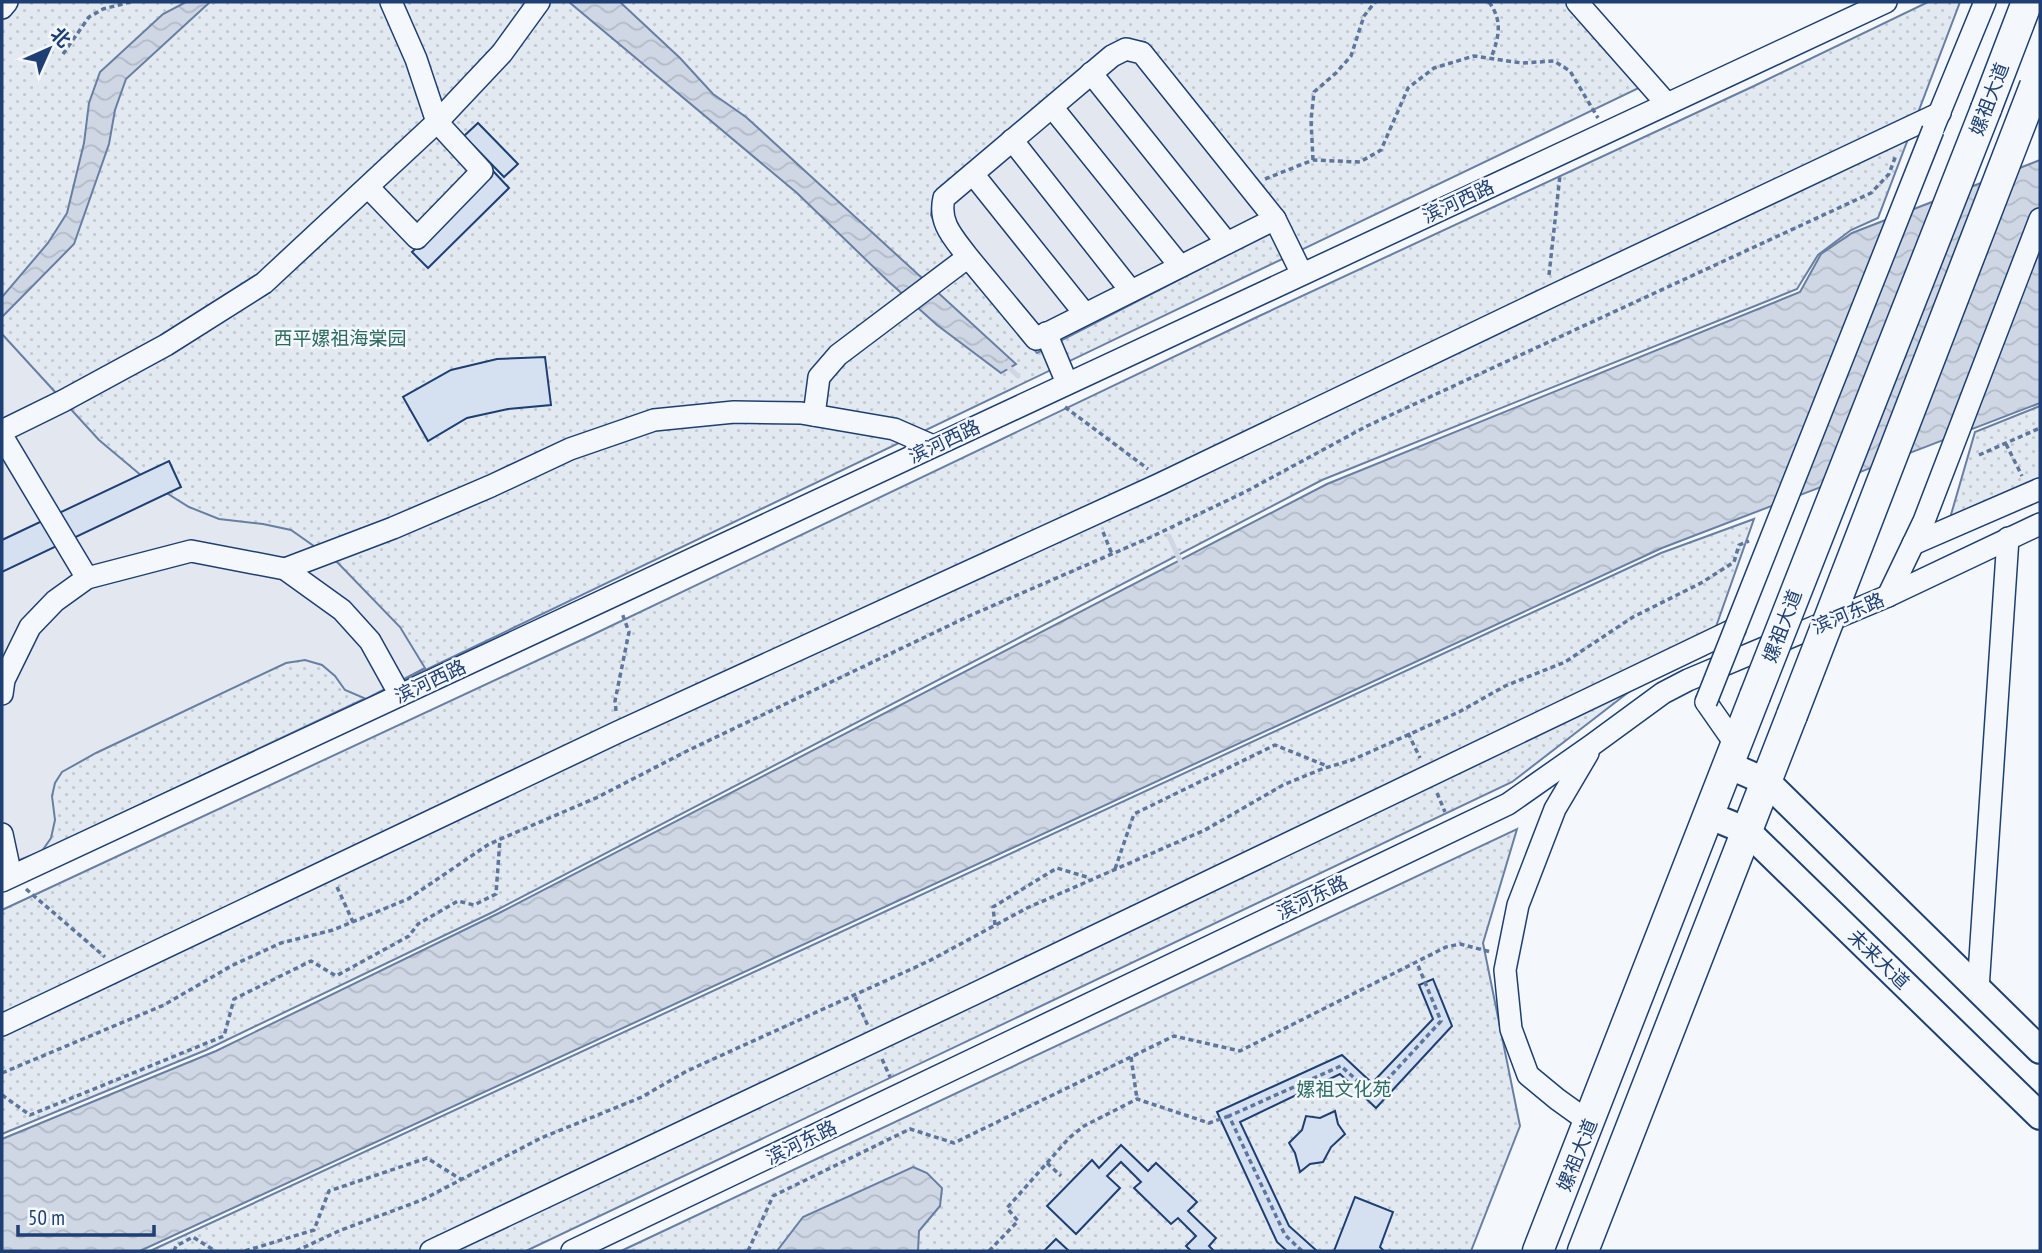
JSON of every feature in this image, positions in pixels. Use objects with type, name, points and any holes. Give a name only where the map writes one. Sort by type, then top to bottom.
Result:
[{"type":"highway","name":"嫘祖大道","points":[[1538,1251],[2027,2]]},
{"type":"highway","name":"嫘祖大道","points":[[1583,1251],[2038,79]]},
{"type":"main road","points":[[1732,755],[1767,782],[2040,1050]]},
{"type":"main road","name":"未来大道","points":[[1708,815],[1747,831],[2040,1116]]},
{"type":"street","points":[[2,8],[7,2]]},
{"type":"street","points":[[368,187],[416,238],[482,171],[437,122],[416,60],[391,2]]},
{"type":"street","points":[[87,578],[2,434],[166,345],[264,283],[437,122],[502,53],[539,2]]},
{"type":"street","points":[[1577,2],[1667,104]]},
{"type":"street","name":"滨河西路","points":[[6,879],[1886,2]]},
{"type":"street","points":[[1732,755],[1706,702],[1930,123],[1985,2]]},
{"type":"street","points":[[1275,219],[1036,339],[944,225],[941,208],[944,198],[1091,73],[1112,56],[1126,49],[1142,53],[1275,219],[1302,274]]},
{"type":"street","points":[[1091,73],[1227,243]]},
{"type":"street","points":[[1052,107],[1180,266]]},
{"type":"street","points":[[2,1025],[618,732],[1160,484],[1552,296],[1930,123]]},
{"type":"street","points":[[1012,140],[1131,291]]},
{"type":"street","points":[[973,174],[1085,314]]},
{"type":"street","points":[[1888,596],[1924,522],[2040,219]]},
{"type":"street","points":[[814,415],[819,377],[838,355],[968,257]]},
{"type":"street","points":[[1046,333],[1067,383]]},
{"type":"street","points":[[285,569],[418,518],[570,449],[654,421],[734,412],[814,415],[894,429],[933,446]]},
{"type":"street","points":[[1913,544],[2036,491]]},
{"type":"street","name":"滨河东路","points":[[572,1251],[1508,804],[1662,693],[1688,680],[1888,596],[2040,524]]},
{"type":"street","points":[[1978,989],[2008,538]]},
{"type":"street","points":[[2,694],[4,680],[30,626],[55,601],[87,578],[191,551],[285,569],[342,610],[370,641],[400,695]]},
{"type":"street","points":[[431,1251],[1735,629]]},
{"type":"street","points":[[1589,1122],[1557,1100],[1528,1075],[1511,1029],[1505,970],[1518,905],[1555,809],[1592,746]]},
{"type":"street","points":[[2,834],[6,879]]},
{"type":"path","points":[[63,54],[89,18],[103,9],[130,2]]},
{"type":"path","points":[[1313,160],[1311,120],[1314,92],[1351,56],[1364,16],[1375,2]]},
{"type":"path","points":[[1489,2],[1498,14],[1497,41],[1491,58]]},
{"type":"path","points":[[1248,186],[1313,160],[1360,162],[1381,150],[1408,88],[1434,68],[1474,56],[1522,63],[1554,61],[1570,71],[1606,132]]},
{"type":"path","points":[[2,1073],[164,1005],[231,966],[281,943],[333,930],[408,899],[489,844],[598,797],[687,751],[969,616],[1245,492],[1367,426],[1871,193],[1889,174],[1898,150],[1930,123]]},
{"type":"path","points":[[1552,296],[1548,277],[1562,152]]},
{"type":"path","points":[[1046,393],[1149,470],[1160,484]]},
{"type":"path","points":[[1979,455],[2040,428]]},
{"type":"path","points":[[2006,444],[2036,491]]},
{"type":"path","points":[[1095,514],[1112,554]]},
{"type":"path","points":[[296,1251],[341,1230],[422,1200],[541,1138],[642,1097],[687,1072],[855,997],[1027,908],[1205,830],[1283,785],[1352,760],[1459,712],[1505,686],[1565,662],[1633,617],[1701,583],[1734,562],[1740,545],[1751,541]]},
{"type":"path","points":[[615,594],[629,632],[615,702],[618,732]]},
{"type":"path","points":[[1115,869],[1133,814],[1275,745],[1328,767]]},
{"type":"path","points":[[2,1095],[30,1115],[224,1036],[234,999],[311,961],[336,976],[409,936],[418,924],[458,901],[474,905],[496,894],[500,839]]},
{"type":"path","points":[[995,925],[993,907],[1057,868],[1092,879]]},
{"type":"path","points":[[329,870],[353,923]]},
{"type":"path","points":[[6,879],[120,969]]},
{"type":"path","points":[[748,1251],[773,1196],[910,1129],[954,1143],[1174,1036],[1240,1051],[1446,947],[1460,944],[1508,957]]},
{"type":"path","points":[[989,1251],[1018,1221],[1007,1208],[1069,1138],[1084,1126],[1137,1099],[1209,1124],[1341,1066],[1373,1094],[1441,1021],[1417,962]]},
{"type":"path","points":[[1131,1057],[1137,1099]]},
{"type":"path","points":[[1229,1116],[1285,1235],[1302,1251]]},
{"type":"path","points":[[245,1251],[314,1230],[329,1191],[427,1158],[462,1180]]},
{"type":"path","points":[[1047,1163],[1061,1176]]},
{"type":"path","points":[[174,1251],[176,1246],[193,1237],[215,1251]]},
{"type":"green space","name":"西平嫘祖海棠园","points":[[2,2],[1570,2],[1645,85],[436,665],[2,870]]},
{"type":"green space","points":[[1928,2],[1960,2],[1878,218],[1851,230],[1818,255],[1797,289],[1322,480],[493,912],[206,1050],[2,1134],[2,910],[592,635],[1257,317]]},
{"type":"green space","points":[[2040,406],[2040,483],[1948,525],[1975,432]]},
{"type":"green space","points":[[1754,519],[1706,655],[1643,681],[1512,782],[526,1251],[150,1251],[1661,553]]},
{"type":"green space","name":"嫘祖文化苑","points":[[1517,829],[1483,943],[1520,1126],[1471,1251],[621,1251]]},
{"type":"shaded area","points":[[1121,39],[1145,42],[1287,224],[1037,353],[939,230],[931,215],[934,195]]},
{"type":"shaded area","points":[[2,334],[99,440],[149,482],[189,507],[219,519],[291,530],[338,563],[400,627],[425,668],[366,699],[345,690],[335,676],[322,665],[305,660],[286,663],[96,753],[62,772],[55,783],[52,796],[55,820],[51,838],[42,851],[2,867]]},
{"type":"water","points":[[186,2],[210,2],[126,79],[115,110],[109,144],[74,244],[2,317],[2,297],[48,243],[67,213],[84,143],[89,103],[100,72],[163,14]]},
{"type":"water","points":[[569,2],[620,2],[680,58],[713,94],[746,117],[1016,364],[1001,373],[937,325],[797,193]]},
{"type":"water","points":[[2040,160],[2040,403],[1662,548],[140,1251],[2,1251],[2,1139],[216,1051],[499,913],[1327,484],[1800,292],[1821,254],[1852,233]]},
{"type":"water","points":[[913,1167],[927,1173],[942,1188],[940,1206],[919,1231],[918,1251],[777,1251],[803,1217]]},
{"type":"building","points":[[478,123],[518,164],[504,177],[464,136]]},
{"type":"building","points":[[493,171],[509,188],[428,268],[412,252]]},
{"type":"building","points":[[545,357],[551,405],[508,409],[467,418],[428,441],[403,397],[451,370],[497,359]]},
{"type":"building","points":[[169,461],[181,487],[2,572],[2,540]]},
{"type":"building","points":[[1433,979],[1452,1026],[1376,1108],[1340,1074],[1240,1122],[1289,1226],[1317,1251],[1287,1251],[1277,1242],[1217,1112],[1342,1055],[1372,1083],[1433,1019],[1419,985]]},
{"type":"building","points":[[1335,1111],[1338,1124],[1345,1134],[1331,1147],[1323,1162],[1310,1164],[1300,1172],[1289,1143],[1302,1130],[1306,1116],[1320,1118]]},
{"type":"building","points":[[1121,1145],[1148,1171],[1156,1163],[1197,1202],[1188,1211],[1216,1238],[1209,1246],[1214,1251],[1191,1251],[1186,1246],[1196,1236],[1178,1218],[1171,1224],[1134,1188],[1141,1182],[1121,1162],[1107,1176],[1120,1188],[1076,1234],[1047,1206],[1092,1160],[1099,1168]]},
{"type":"building","points":[[1355,1197],[1393,1212],[1380,1247],[1384,1251],[1334,1251]]},
{"type":"building","points":[[1056,1239],[1069,1251],[1044,1251]]},
{"type":"waterway","points":[[1005,364],[1018,376]]},
{"type":"waterway","points":[[1169,536],[1182,565]]}]
